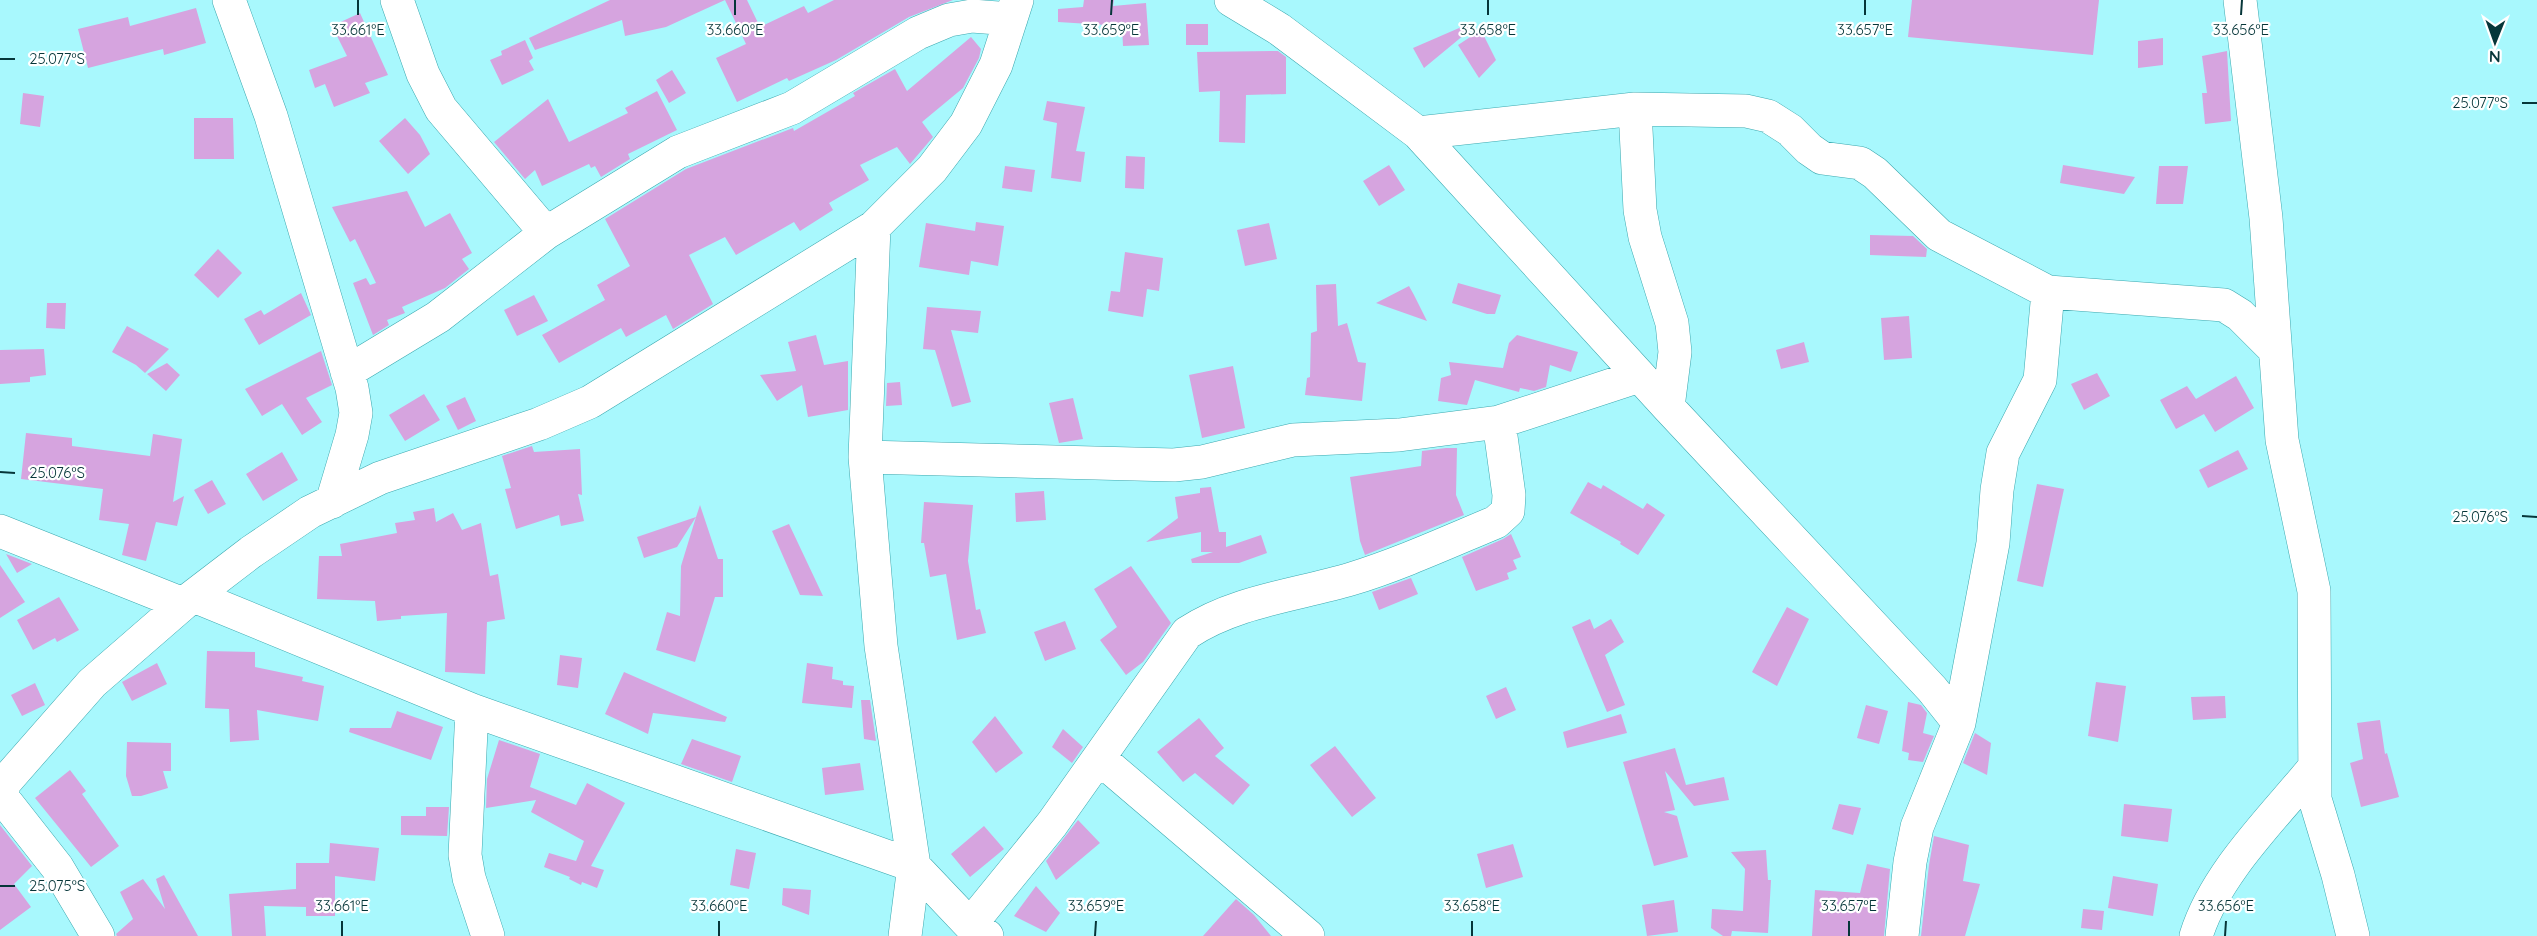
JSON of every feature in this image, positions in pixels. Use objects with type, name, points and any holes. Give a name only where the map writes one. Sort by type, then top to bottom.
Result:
[{"type":"street","points":[[229,0],[271,116],[347,372],[356,413],[352,435],[332,502]]},
{"type":"street","points":[[397,0],[423,74],[441,109],[546,233]]},
{"type":"street","points":[[1231,0],[1278,14],[1418,133],[1639,376],[1932,689],[1959,723]]},
{"type":"street","points":[[2240,0],[2266,218],[2282,440],[2314,591],[2313,769],[2315,799],[2338,874],[2353,936]]},
{"type":"street","points":[[98,936],[57,867],[1,798],[5,782],[92,683],[188,600],[251,552],[310,512],[380,478],[539,424],[590,402],[874,226],[932,169],[966,124],[996,64],[1014,10],[949,20],[918,33],[792,108],[678,152],[546,233],[438,317],[347,372]]},
{"type":"street","points":[[1418,133],[1635,109],[1746,111],[1768,116],[1790,130],[1822,158],[1860,163],[1875,173],[1939,235],[2048,292],[2224,305],[2240,315],[2275,350]]},
{"type":"street","points":[[1635,109],[1640,210],[1645,237],[1672,323],[1675,352],[1668,407]]},
{"type":"street","points":[[874,226],[865,457],[881,646],[914,866],[905,936]]},
{"type":"street","points":[[1902,936],[1910,862],[1917,827],[1959,723],[1994,543],[1997,490],[2003,453],[2040,380],[2048,292]]},
{"type":"street","points":[[865,457],[1174,465],[1202,462],[1293,440],[1400,435],[1500,422],[1639,376]]},
{"type":"street","points":[[0,531],[188,600],[472,710],[914,866],[979,931],[1187,633],[1207,620],[1266,601],[1370,573],[1496,522],[1508,511],[1509,495],[1500,422]]},
{"type":"street","points":[[472,710],[465,855],[469,878],[488,936]]},
{"type":"street","points":[[1099,758],[1308,936]]},
{"type":"street","points":[[2196,936],[2203,912],[2221,882],[2313,769]]},
{"type":"building","points":[[610,0],[725,0],[666,27],[625,36],[622,20],[535,50],[529,38]]},
{"type":"building","points":[[725,0],[747,0],[760,27],[804,6],[808,13],[834,0],[953,0],[909,17],[836,60],[789,81],[787,78],[737,102],[716,58],[746,44]]},
{"type":"building","points":[[1084,0],[1114,0],[1113,6],[1146,3],[1149,45],[1123,46],[1122,26],[1058,22],[1058,9],[1083,7]]},
{"type":"building","points":[[1912,0],[2099,0],[2093,55],[1908,37]]},
{"type":"building","points":[[196,8],[206,43],[164,55],[163,49],[88,68],[78,29],[128,17],[130,26]]},
{"type":"building","points":[[360,13],[388,75],[365,83],[370,93],[334,107],[325,84],[315,88],[309,70],[347,56],[332,26]]},
{"type":"building","points":[[1186,24],[1208,24],[1208,45],[1186,45]]},
{"type":"building","points":[[1466,25],[1470,30],[1424,68],[1413,48]]},
{"type":"building","points":[[1481,30],[1496,60],[1479,78],[1458,45]]},
{"type":"building","points":[[971,37],[981,49],[979,58],[963,88],[922,122],[933,137],[910,164],[897,147],[860,165],[869,180],[829,203],[833,210],[800,231],[794,222],[736,255],[725,237],[689,255],[713,304],[673,329],[666,315],[626,337],[621,328],[559,363],[542,335],[605,300],[597,285],[630,266],[605,219],[686,169],[793,128],[794,131],[855,96],[853,93],[895,69],[907,91]]},
{"type":"building","points":[[2163,38],[2163,65],[2138,68],[2138,41]]},
{"type":"building","points":[[525,40],[533,58],[529,61],[534,70],[502,85],[490,60],[502,55],[501,51]]},
{"type":"building","points":[[1278,51],[1286,57],[1286,94],[1246,95],[1245,143],[1219,142],[1220,91],[1199,92],[1197,52]]},
{"type":"building","points":[[2227,51],[2231,121],[2205,124],[2202,93],[2207,93],[2202,56]]},
{"type":"building","points":[[672,70],[686,93],[669,103],[656,80]]},
{"type":"building","points":[[657,91],[677,130],[628,154],[630,159],[601,177],[595,166],[591,168],[589,164],[542,186],[535,170],[525,179],[494,142],[548,99],[569,142],[628,113],[625,108]]},
{"type":"building","points":[[23,93],[44,96],[40,127],[20,124]]},
{"type":"building","points":[[1047,101],[1085,107],[1076,151],[1085,152],[1081,182],[1051,178],[1057,123],[1043,120]]},
{"type":"building","points":[[194,118],[233,118],[234,159],[194,159]]},
{"type":"building","points":[[405,118],[420,135],[430,154],[408,174],[379,141]]},
{"type":"building","points":[[1126,156],[1145,157],[1144,189],[1125,188]]},
{"type":"building","points":[[1389,165],[1405,190],[1379,206],[1363,181]]},
{"type":"building","points":[[2063,165],[2135,177],[2124,194],[2060,183]]},
{"type":"building","points":[[1005,166],[1035,170],[1032,192],[1002,188]]},
{"type":"building","points":[[2159,166],[2188,166],[2183,204],[2156,204]]},
{"type":"building","points":[[407,191],[425,227],[450,213],[472,253],[462,259],[469,269],[445,288],[402,307],[405,313],[387,320],[389,325],[373,335],[353,283],[366,278],[370,285],[376,283],[355,239],[350,242],[332,207]]},
{"type":"building","points":[[976,222],[1004,226],[998,266],[971,261],[969,275],[919,267],[926,223],[975,231]]},
{"type":"building","points":[[1269,223],[1277,259],[1245,266],[1237,230]]},
{"type":"building","points":[[1870,235],[1913,236],[1927,249],[1926,257],[1870,255]]},
{"type":"building","points":[[218,249],[242,273],[218,298],[194,275]]},
{"type":"building","points":[[1125,252],[1163,258],[1159,291],[1147,289],[1143,317],[1108,311],[1111,291],[1120,292]]},
{"type":"building","points":[[1458,283],[1501,295],[1495,314],[1487,314],[1452,303]]},
{"type":"building","points":[[1336,284],[1338,326],[1347,323],[1358,362],[1366,363],[1362,401],[1305,395],[1307,378],[1310,377],[1311,333],[1317,331],[1316,285]]},
{"type":"building","points":[[1409,286],[1414,295],[1427,321],[1376,303]]},
{"type":"building","points":[[301,293],[311,315],[259,345],[244,319],[261,310],[264,315]]},
{"type":"building","points":[[534,295],[548,321],[517,336],[504,310]]},
{"type":"building","points":[[47,303],[66,303],[65,329],[46,328]]},
{"type":"building","points":[[927,307],[981,311],[978,333],[951,330],[971,402],[952,407],[935,350],[923,349]]},
{"type":"building","points":[[1909,316],[1912,358],[1884,360],[1881,318]]},
{"type":"building","points":[[127,326],[169,349],[145,373],[136,365],[112,352]]},
{"type":"building","points":[[816,335],[824,365],[848,361],[848,410],[808,417],[802,385],[777,401],[760,375],[796,371],[788,342]]},
{"type":"building","points":[[1517,335],[1578,352],[1571,372],[1550,365],[1546,387],[1534,391],[1520,388],[1519,392],[1475,380],[1467,405],[1438,401],[1441,378],[1451,375],[1449,362],[1503,368],[1509,343]]},
{"type":"building","points":[[1804,342],[1809,362],[1781,369],[1776,350]]},
{"type":"building","points":[[44,349],[46,375],[30,377],[30,382],[0,384],[0,350]]},
{"type":"building","points":[[321,351],[332,385],[306,398],[322,422],[302,435],[282,404],[262,416],[245,389]]},
{"type":"building","points":[[167,363],[180,375],[166,391],[147,374]]},
{"type":"building","points":[[1233,366],[1245,428],[1202,438],[1189,375]]},
{"type":"building","points":[[2097,373],[2110,396],[2084,410],[2071,384]]},
{"type":"building","points":[[2236,376],[2254,408],[2215,432],[2204,414],[2176,429],[2160,400],[2187,386],[2196,399]]},
{"type":"building","points":[[900,382],[902,405],[886,406],[887,383]]},
{"type":"building","points":[[424,394],[440,420],[405,441],[389,415]]},
{"type":"building","points":[[465,397],[476,421],[458,430],[446,406]]},
{"type":"building","points":[[1073,398],[1083,439],[1059,443],[1049,403]]},
{"type":"building","points":[[26,433],[72,438],[72,446],[150,456],[153,434],[182,439],[173,502],[184,496],[177,526],[156,522],[146,561],[122,555],[129,524],[99,520],[103,489],[21,479]]},
{"type":"building","points":[[532,446],[534,452],[580,449],[582,495],[578,494],[584,521],[561,526],[559,515],[516,529],[505,489],[511,488],[502,456]]},
{"type":"building","points":[[1457,448],[1456,495],[1464,515],[1365,555],[1360,541],[1350,477],[1421,466],[1422,451]]},
{"type":"building","points":[[2238,450],[2248,469],[2208,488],[2199,470]]},
{"type":"building","points":[[282,452],[298,480],[263,501],[246,474]]},
{"type":"building","points":[[212,480],[226,504],[208,514],[194,490]]},
{"type":"building","points":[[1588,482],[1601,489],[1603,485],[1643,509],[1647,503],[1665,515],[1638,555],[1620,544],[1621,542],[1570,513]]},
{"type":"building","points":[[2037,484],[2064,489],[2043,587],[2017,581]]},
{"type":"building","points":[[1211,487],[1219,532],[1226,532],[1226,547],[1261,535],[1267,553],[1239,563],[1192,563],[1191,559],[1213,552],[1201,552],[1201,532],[1146,542],[1178,518],[1175,497],[1200,493],[1200,488]]},
{"type":"building","points":[[1044,491],[1046,520],[1016,522],[1015,493]]},
{"type":"building","points":[[924,502],[973,505],[968,561],[976,610],[980,609],[986,633],[957,640],[946,574],[930,577],[924,543],[921,543]]},
{"type":"building","points":[[700,505],[718,559],[723,559],[723,597],[715,597],[695,662],[656,650],[667,612],[680,616],[681,566]]},
{"type":"building","points":[[434,508],[436,522],[453,513],[462,530],[481,523],[490,576],[498,574],[505,619],[487,622],[485,674],[445,672],[447,613],[401,616],[401,619],[377,621],[375,601],[317,599],[319,556],[342,556],[340,544],[397,533],[395,523],[415,520],[413,512]]},
{"type":"building","points":[[696,517],[677,547],[644,558],[637,537]]},
{"type":"building","points":[[789,524],[823,596],[800,595],[772,531]]},
{"type":"building","points":[[1511,534],[1521,557],[1513,560],[1517,569],[1507,573],[1509,579],[1476,591],[1462,557]]},
{"type":"building","points":[[6,554],[32,564],[17,573]]},
{"type":"building","points":[[0,565],[25,602],[0,618]]},
{"type":"building","points":[[1131,566],[1171,623],[1143,662],[1126,675],[1100,640],[1117,627],[1094,589]]},
{"type":"building","points":[[1411,578],[1418,594],[1379,610],[1372,592]]},
{"type":"building","points":[[59,597],[79,630],[57,642],[55,638],[33,650],[17,620]]},
{"type":"building","points":[[1787,607],[1809,619],[1777,686],[1752,672]]},
{"type":"building","points":[[1590,619],[1594,629],[1611,619],[1624,642],[1605,655],[1625,705],[1607,712],[1572,627]]},
{"type":"building","points":[[1065,621],[1076,649],[1045,661],[1034,632]]},
{"type":"building","points":[[207,651],[255,652],[255,667],[303,677],[302,681],[324,686],[318,721],[257,710],[259,740],[230,742],[229,709],[205,708]]},
{"type":"building","points":[[560,655],[582,658],[578,688],[557,685]]},
{"type":"building","points":[[157,663],[167,684],[132,701],[122,682]]},
{"type":"building","points":[[807,663],[833,667],[832,679],[843,681],[843,685],[854,686],[852,708],[802,703]]},
{"type":"building","points":[[624,672],[727,717],[725,722],[653,713],[648,734],[605,714]]},
{"type":"building","points":[[2096,682],[2126,686],[2118,742],[2088,736]]},
{"type":"building","points":[[35,683],[45,705],[22,716],[11,695]]},
{"type":"building","points":[[1506,687],[1516,710],[1496,719],[1486,696]]},
{"type":"building","points":[[2225,696],[2226,718],[2193,720],[2191,697]]},
{"type":"building","points":[[861,700],[870,700],[876,741],[864,739]]},
{"type":"building","points":[[1908,702],[1921,705],[1927,713],[1923,733],[1934,736],[1923,762],[1908,760],[1909,753],[1902,751]]},
{"type":"building","points":[[1866,705],[1888,711],[1879,744],[1857,738]]},
{"type":"building","points":[[397,711],[443,727],[431,760],[349,732],[350,728],[391,728]]},
{"type":"building","points":[[1621,714],[1627,733],[1567,748],[1563,732]]},
{"type":"building","points":[[995,716],[1023,753],[996,773],[972,742]]},
{"type":"building","points":[[1199,718],[1224,748],[1215,756],[1250,785],[1233,805],[1195,773],[1183,782],[1157,752]]},
{"type":"building","points":[[2380,720],[2385,754],[2387,753],[2399,797],[2361,807],[2350,763],[2363,759],[2357,723]]},
{"type":"building","points":[[1063,729],[1083,747],[1072,763],[1052,747]]},
{"type":"building","points":[[1975,733],[1991,743],[1987,775],[1963,763]]},
{"type":"building","points":[[692,739],[741,756],[732,782],[681,764]]},
{"type":"building","points":[[499,740],[540,754],[530,787],[576,805],[587,783],[625,803],[591,866],[604,870],[597,888],[582,882],[581,885],[569,879],[570,877],[544,867],[549,853],[576,861],[584,841],[531,812],[536,800],[486,808],[487,779]]},
{"type":"building","points":[[127,742],[171,743],[171,771],[163,771],[168,788],[141,796],[132,796],[126,776]]},
{"type":"building","points":[[1335,746],[1376,798],[1352,817],[1310,765]]},
{"type":"building","points":[[1675,748],[1686,785],[1724,777],[1729,800],[1694,806],[1665,771],[1675,810],[1664,812],[1677,816],[1688,857],[1654,866],[1623,762]]},
{"type":"building","points":[[860,763],[864,790],[825,795],[822,768]]},
{"type":"building","points":[[70,770],[86,791],[82,794],[119,846],[91,867],[35,798]]},
{"type":"building","points":[[1839,804],[1861,808],[1853,835],[1832,829]]},
{"type":"building","points":[[2124,804],[2172,809],[2168,842],[2121,836]]},
{"type":"building","points":[[426,807],[449,807],[447,836],[401,835],[401,816],[426,816]]},
{"type":"building","points":[[1078,820],[1100,843],[1056,880],[1046,861]]},
{"type":"building","points":[[0,825],[32,866],[14,884],[31,907],[0,930]]},
{"type":"building","points":[[984,826],[1004,849],[970,877],[951,854]]},
{"type":"building","points":[[1934,836],[1969,845],[1963,881],[1980,884],[1965,936],[1921,936]]},
{"type":"building","points":[[330,843],[379,848],[375,881],[335,876],[335,916],[306,916],[306,907],[264,906],[266,936],[232,936],[229,894],[296,889],[296,863],[329,863]]},
{"type":"building","points":[[1513,844],[1523,877],[1486,888],[1477,854]]},
{"type":"building","points":[[736,849],[756,853],[749,889],[730,885]]},
{"type":"building","points":[[1766,850],[1768,880],[1771,880],[1768,933],[1732,931],[1731,936],[1723,936],[1711,928],[1712,909],[1743,911],[1745,869],[1731,852]]},
{"type":"building","points":[[1867,864],[1890,869],[1884,936],[1812,936],[1815,890],[1860,893]]},
{"type":"building","points":[[164,875],[198,936],[117,936],[116,934],[133,919],[120,892],[143,879],[165,909],[156,879]]},
{"type":"building","points":[[2113,876],[2158,884],[2153,916],[2108,908]]},
{"type":"building","points":[[1036,886],[1060,913],[1046,932],[1014,916]]},
{"type":"building","points":[[783,888],[811,890],[809,915],[782,905]]},
{"type":"building","points":[[1236,899],[1254,915],[1271,936],[1203,936]]},
{"type":"building","points":[[1674,900],[1678,932],[1647,936],[1642,905]]},
{"type":"building","points":[[2083,909],[2104,911],[2102,930],[2081,928]]}]
